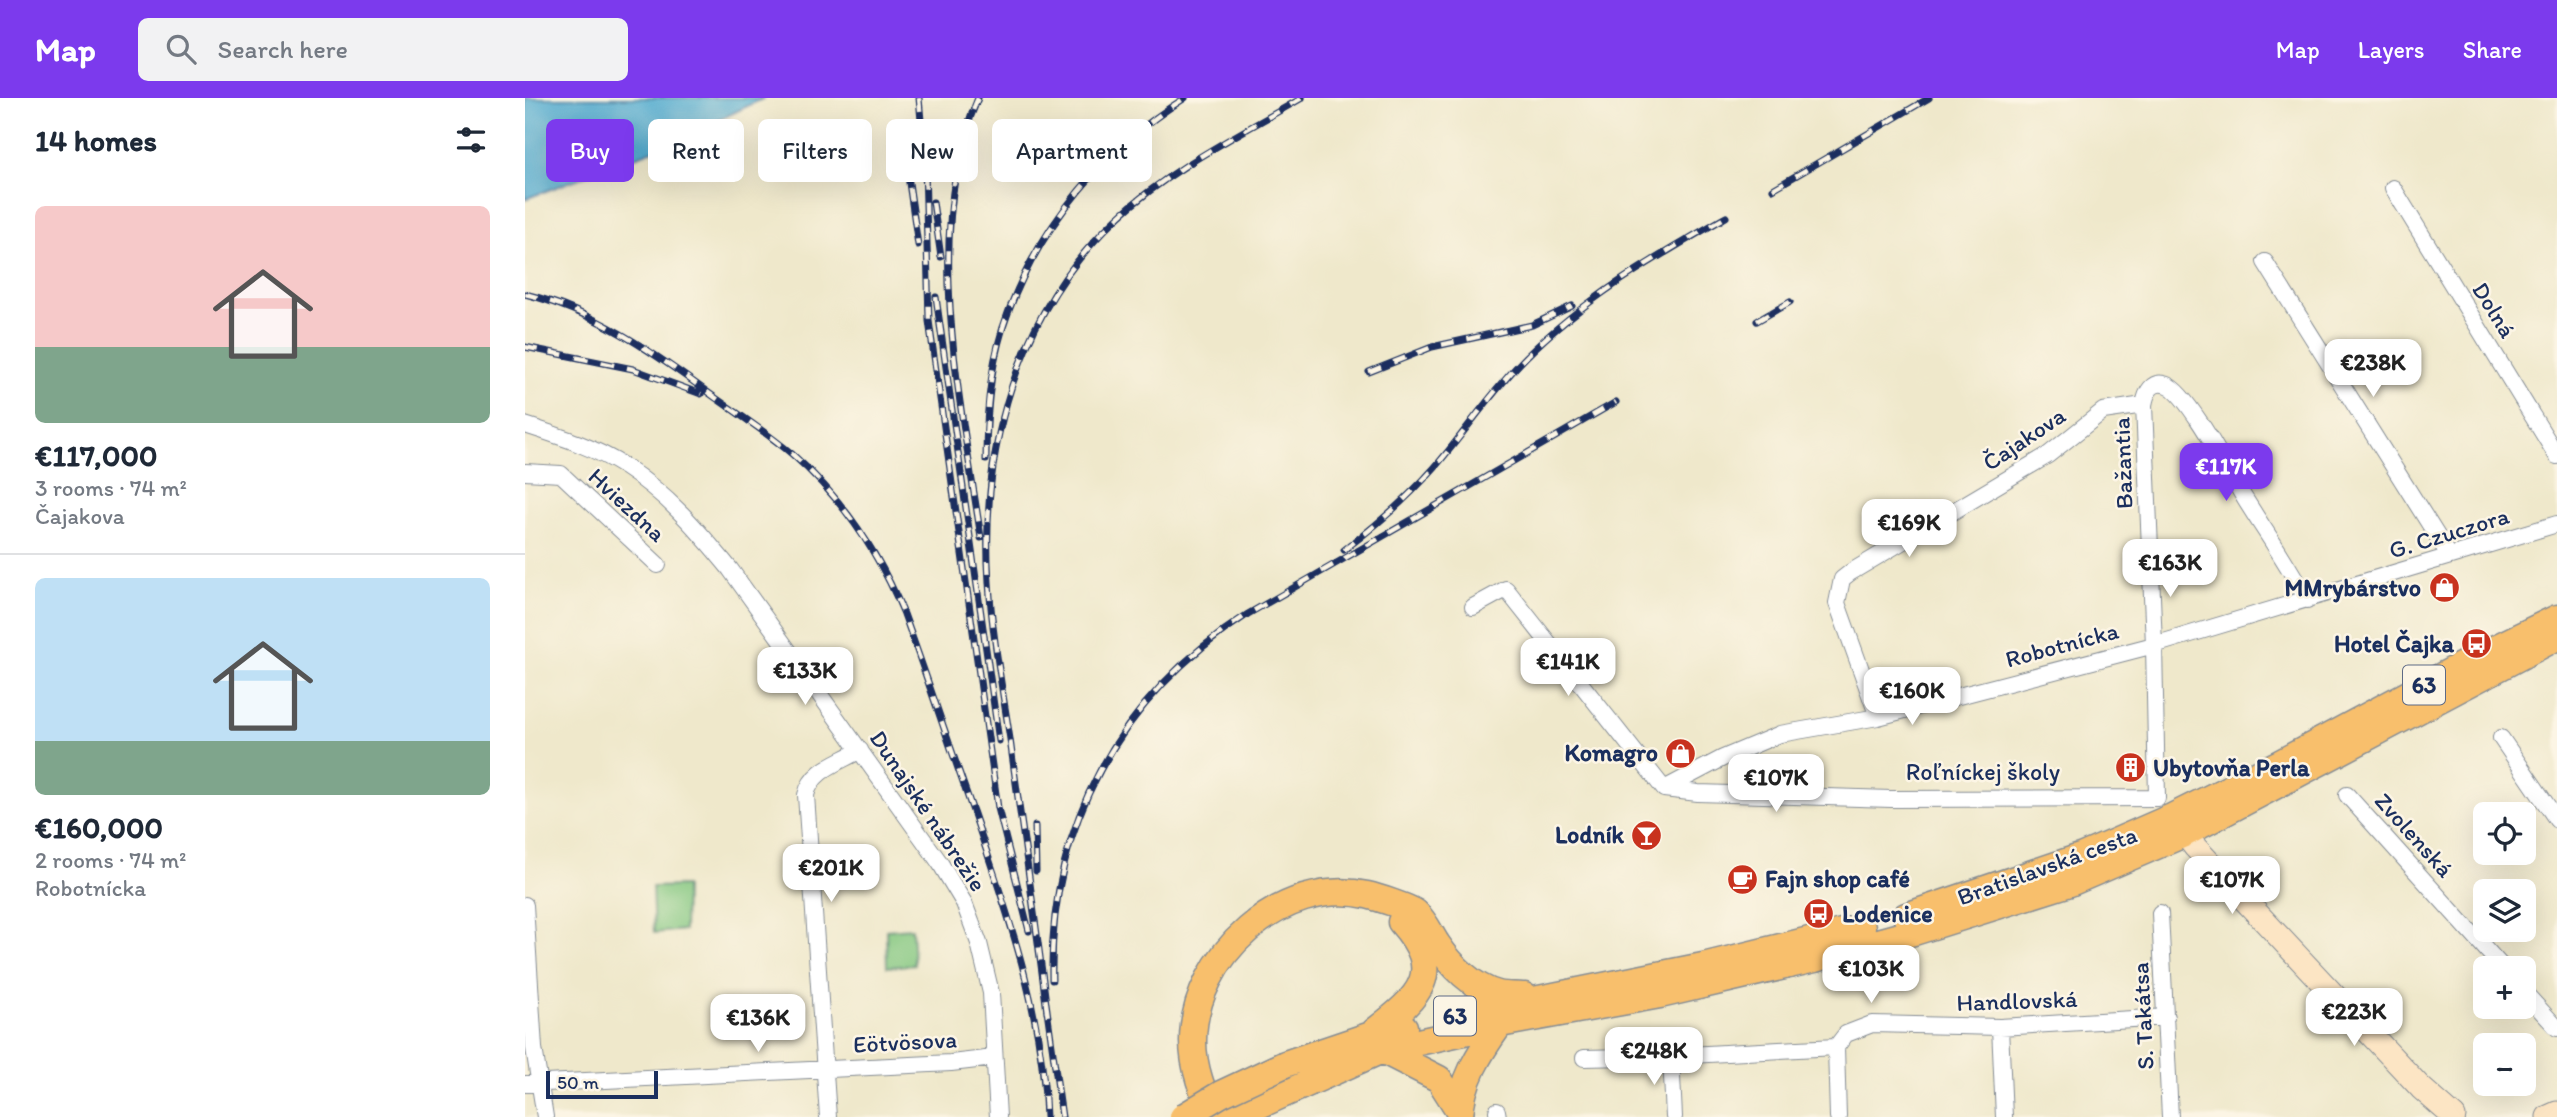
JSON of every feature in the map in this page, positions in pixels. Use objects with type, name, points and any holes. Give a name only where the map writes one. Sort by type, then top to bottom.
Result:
[{"type":"main road","name":"Bratislavská cesta","points":[[1376,1042],[1500,1024],[1706,985],[1914,932],[2070,883],[2171,816],[2279,764],[2481,655],[2557,618]]},
{"type":"main road","name":"Bratislavská cesta","points":[[1183,1117],[1221,1094],[1291,1075],[1376,1042],[1540,997],[1716,963],[1915,913],[2083,856],[2557,636]]},
{"type":"main road","points":[[2171,816],[2421,1088],[2454,1117]]},
{"type":"main road","points":[[1215,1117],[1198,1074],[1193,1040],[1201,998],[1223,957],[1257,922],[1280,907],[1339,893],[1369,896],[1416,912],[1449,962],[1471,980],[1497,994],[1540,997]]},
{"type":"main road","points":[[1383,902],[1417,944],[1425,974],[1422,984],[1376,1042],[1439,1079],[1460,1114]]},
{"type":"main road","points":[[1460,1114],[1468,1074],[1500,1024]]},
{"type":"main road","name":"Bratislavská cesta","points":[[1233,1117],[1291,1075]]},
{"type":"main road","points":[[2548,1117],[2557,1113]]},
{"type":"street","name":"Dolná","points":[[2393,188],[2557,456]]},
{"type":"street","points":[[2266,262],[2449,555]]},
{"type":"street","name":"Bažantia","points":[[2171,816],[2154,645],[2144,405],[2147,391],[2157,384],[2171,387],[2195,416],[2307,600]]},
{"type":"street","name":"Čajakova","points":[[1878,717],[1837,603],[1842,579],[2048,455],[2103,411],[2144,405]]},
{"type":"street","name":"Dunajské nábrežie","points":[[525,425],[571,439],[624,466],[660,493],[695,526],[730,569],[940,863],[973,923],[991,993],[998,1117]]},
{"type":"street","name":"Hviezdna","points":[[525,472],[561,474],[658,565]]},
{"type":"street","name":"G. Czuczora","points":[[2154,645],[2557,524]]},
{"type":"street","points":[[1472,607],[1506,590],[1664,789]]},
{"type":"street","name":"Robotnícka","points":[[1664,789],[1723,758],[1780,734],[1878,717],[2154,645]]},
{"type":"street","points":[[2501,737],[2557,820]]},
{"type":"street","points":[[828,1117],[806,795],[809,783],[823,769],[840,763],[860,750]]},
{"type":"street","name":"Roľníckej školy","points":[[1664,789],[1698,793],[1891,799],[2171,816]]},
{"type":"street","name":"Zvolenská","points":[[2347,795],[2492,956]]},
{"type":"street","points":[[525,905],[534,1048],[533,1083],[545,1117]]},
{"type":"street","name":"S. Takátsa","points":[[2160,913],[2171,1116]]},
{"type":"street","points":[[2536,1005],[2557,1028]]},
{"type":"street","name":"Handlovská","points":[[1836,1047],[1846,1034],[1872,1024],[2000,1027],[2166,1017]]},
{"type":"street","points":[[2000,1027],[2004,1117]]},
{"type":"street","points":[[1584,1058],[1836,1047],[1838,1117]]},
{"type":"street","points":[[1671,1056],[1674,1117]]},
{"type":"street","name":"Eötvösova","points":[[533,1083],[951,1063],[994,1058]]},
{"type":"green space","points":[[685,886],[684,930],[654,933],[652,887]]},
{"type":"green space","points":[[912,928],[914,965],[887,967],[886,930]]},
{"type":"water","points":[[525,98],[764,98],[721,119],[648,119],[648,152],[634,157],[634,119],[546,119],[546,182],[570,182],[525,199]]},
{"type":"railway","points":[[919,98],[925,166],[929,321],[998,808],[1029,931]]},
{"type":"railway","points":[[978,98],[961,149],[952,203],[949,259],[956,374],[981,538]]},
{"type":"railway","points":[[986,460],[988,404],[997,349],[1008,313],[1038,249],[1057,219],[1103,164],[1156,118],[1185,98]]},
{"type":"railway","points":[[1047,1012],[989,582],[991,482],[999,433],[1012,386],[1030,340],[1053,296],[1082,256],[1116,219],[1182,168],[1302,98]]},
{"type":"railway","points":[[1773,189],[1929,98]]},
{"type":"railway","points":[[909,182],[918,245]]},
{"type":"railway","points":[[933,202],[941,257]]},
{"type":"railway","points":[[1344,550],[1392,511],[1425,478],[1502,383],[1549,335],[1621,280],[1726,217]]},
{"type":"railway","points":[[525,294],[575,311],[620,333],[761,429],[792,454],[827,489],[871,548],[904,614],[1011,926],[1022,963],[1038,1039],[1046,1117]]},
{"type":"railway","points":[[936,297],[999,741]]},
{"type":"railway","points":[[1757,321],[1790,302]]},
{"type":"railway","points":[[1369,372],[1432,347],[1532,325],[1572,306]]},
{"type":"railway","points":[[525,347],[633,369],[701,394]]},
{"type":"railway","points":[[1052,980],[1054,923],[1063,869],[1078,818],[1100,770],[1128,726],[1162,685],[1202,647],[1248,614],[1616,402]]},
{"type":"railway","points":[[1035,826],[1036,871]]},
{"type":"railway","points":[[1046,1003],[1062,1117]]},
{"type":"place","name":"MMrybárstvo","points":[[2444,588]]},
{"type":"place","name":"Hotel Čajka","points":[[2477,644]]},
{"type":"place","name":"Komagro","points":[[1681,753]]},
{"type":"place","name":"Ubytovňa Perla","points":[[2130,768]]},
{"type":"place","name":"Lodník","points":[[1647,835]]},
{"type":"place","name":"Fajn shop café","points":[[1742,879]]},
{"type":"place","name":"Lodenice","points":[[1819,914]]}]
